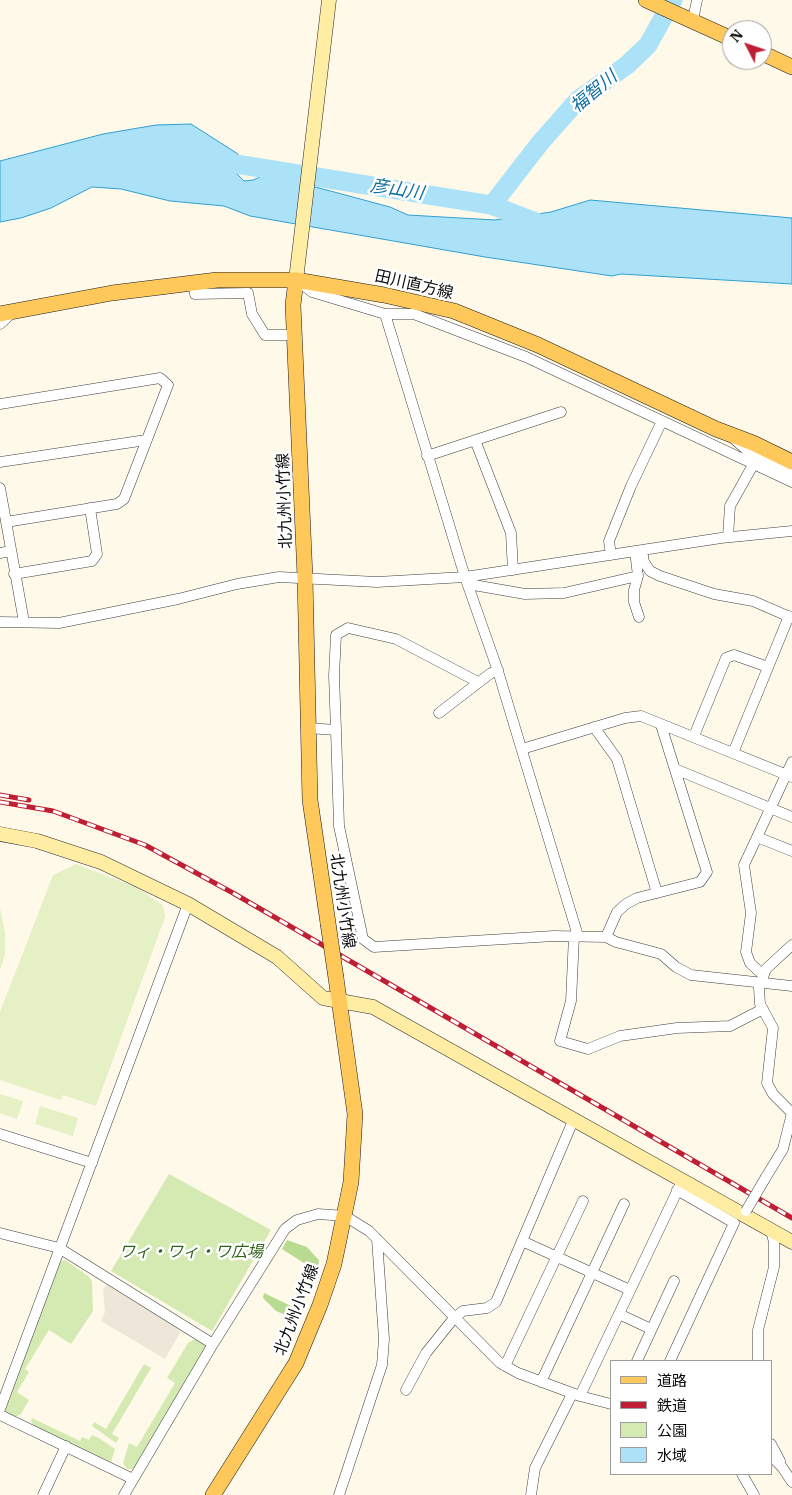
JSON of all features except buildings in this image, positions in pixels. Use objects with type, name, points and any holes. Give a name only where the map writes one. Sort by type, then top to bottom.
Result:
[{"type":"main road","points":[[649,1],[722,34]]},
{"type":"main road","points":[[772,58],[792,67]]},
{"type":"main road","name":"田川直方線","points":[[7,312],[112,293],[217,280],[296,273],[454,311],[538,345],[792,462]]},
{"type":"main road","name":"北九州小竹線","points":[[214,1495],[296,1362],[326,1289],[345,1216],[351,1182],[354,1114],[340,1000],[310,800],[305,578],[293,305],[296,273]]},
{"type":"street","points":[[329,0],[296,273],[312,292],[385,314],[414,314],[526,356],[792,482]]},
{"type":"street","points":[[691,19],[697,0]]},
{"type":"street","points":[[193,283],[195,294],[248,293],[252,314],[266,335],[294,335]]},
{"type":"street","points":[[0,324],[7,312]]},
{"type":"street","points":[[385,314],[427,456],[498,670],[576,936],[571,1001],[560,1042],[588,1048],[620,1036],[677,1028],[730,1026],[763,1009]]},
{"type":"street","points":[[0,404],[160,378],[168,385],[124,499],[117,504],[6,522]]},
{"type":"street","points":[[427,456],[562,412]]},
{"type":"street","points":[[611,555],[609,541],[630,486],[662,421]]},
{"type":"street","points":[[727,433],[749,452],[792,475]]},
{"type":"street","points":[[0,462],[146,440]]},
{"type":"street","points":[[475,440],[511,533],[513,570]]},
{"type":"street","points":[[728,537],[730,506],[744,485],[753,465]]},
{"type":"street","points":[[0,489],[6,522],[5,552],[14,574],[24,622]]},
{"type":"street","points":[[14,574],[92,560],[97,554],[90,508]]},
{"type":"street","points":[[0,622],[59,623],[178,599],[237,584],[279,577],[377,582],[467,580],[513,570],[728,537],[792,531]]},
{"type":"street","points":[[638,551],[638,576],[634,590],[634,602],[639,617]]},
{"type":"street","points":[[638,551],[650,571],[660,576],[714,594],[753,601],[790,617],[733,753]]},
{"type":"street","points":[[467,580],[525,594],[564,593],[638,576]]},
{"type":"street","points":[[478,682],[396,639],[348,628],[336,634],[334,676],[339,826],[363,939],[374,947],[576,936],[606,937],[616,942],[661,954],[676,967],[691,975],[762,978],[792,986]]},
{"type":"street","points":[[694,736],[726,658],[734,655],[768,667]]},
{"type":"street","points":[[439,713],[478,682],[498,670]]},
{"type":"street","points":[[522,749],[625,718],[641,716],[789,776]]},
{"type":"street","points":[[606,937],[616,912],[626,904],[657,893],[700,882],[707,872],[661,725]]},
{"type":"street","points":[[594,727],[617,759],[657,893]]},
{"type":"street","points":[[308,728],[336,730]]},
{"type":"street","points":[[762,978],[750,963],[746,952],[751,913],[744,866],[770,808],[789,776],[792,762]]},
{"type":"street","points":[[675,769],[792,817]]},
{"type":"street","points":[[0,834],[37,841],[102,862],[188,904],[268,950],[320,996],[373,1007],[573,1121],[680,1186],[734,1223],[670,1360]]},
{"type":"street","points":[[757,837],[792,851]]},
{"type":"street","points":[[0,1409],[188,904]]},
{"type":"street","points":[[745,1214],[783,1149],[790,1108],[773,1094],[767,1083],[773,1028],[760,1004],[762,978],[773,961],[792,945]]},
{"type":"street","points":[[406,1390],[426,1354],[454,1318],[463,1312],[487,1308],[496,1302],[573,1121]]},
{"type":"street","points":[[0,1134],[92,1163]]},
{"type":"street","points":[[680,1186],[745,1214],[792,1242]]},
{"type":"street","points":[[531,1495],[535,1468],[619,1314],[680,1186]]},
{"type":"street","points":[[505,1366],[583,1201]]},
{"type":"street","points":[[541,1382],[624,1204]]},
{"type":"street","points":[[124,1495],[213,1344],[285,1230],[298,1220],[309,1216],[328,1213],[345,1216],[369,1231],[488,1352],[505,1366],[576,1395],[610,1404]]},
{"type":"street","points":[[758,1360],[758,1330],[774,1267],[774,1242],[771,1230]]},
{"type":"street","points":[[1,1235],[60,1248],[213,1344]]},
{"type":"street","points":[[339,1495],[382,1365],[384,1339],[377,1239]]},
{"type":"street","points":[[522,1241],[630,1290]]},
{"type":"street","points":[[637,1360],[674,1281]]},
{"type":"street","points":[[619,1314],[652,1329]]},
{"type":"street","points":[[0,1415],[132,1479]]},
{"type":"street","points":[[44,1495],[66,1446]]},
{"type":"street","points":[[772,1446],[792,1482]]},
{"type":"street","points":[[772,1457],[782,1467]]},
{"type":"street","points":[[743,1475],[754,1495]]},
{"type":"green space","points":[[76,864],[136,887],[163,905],[165,917],[96,1106],[63,1095],[61,1100],[0,1080],[0,1012],[53,875]]},
{"type":"green space","points":[[0,908],[5,932],[5,954],[0,970]]},
{"type":"green space","points":[[0,1094],[23,1101],[17,1119],[0,1113]]},
{"type":"green space","points":[[40,1106],[78,1118],[73,1136],[35,1124]]},
{"type":"green space","name":"ワィ・ワィ・ワ広場","points":[[169,1174],[271,1230],[212,1331],[111,1271]]},
{"type":"green space","points":[[287,1240],[307,1247],[319,1260],[318,1270],[313,1275],[310,1267],[282,1249]]},
{"type":"green space","points":[[65,1260],[92,1281],[93,1311],[71,1344],[49,1330],[25,1369],[29,1372],[17,1392],[29,1400],[21,1414],[15,1417],[5,1411],[59,1262]]},
{"type":"green space","points":[[264,1293],[289,1305],[300,1315],[295,1319],[276,1311],[263,1298]]},
{"type":"green space","points":[[195,1339],[205,1344],[206,1348],[134,1469],[127,1469],[123,1463],[129,1443],[137,1447],[175,1383],[167,1378],[188,1343]]},
{"type":"green space","points":[[144,1364],[151,1368],[112,1434],[119,1438],[116,1443],[92,1426],[94,1422],[106,1429]]},
{"type":"green space","points":[[32,1418],[80,1441],[82,1437],[89,1440],[92,1435],[99,1438],[115,1449],[111,1462],[34,1426],[31,1421]]},
{"type":"shaded area","points":[[108,1285],[178,1328],[180,1333],[165,1359],[101,1321],[105,1312],[103,1290]]},
{"type":"water","points":[[191,124],[238,154],[234,171],[244,181],[253,180],[267,174],[390,207],[408,215],[495,220],[551,212],[590,200],[792,218],[792,284],[621,274],[612,276],[485,257],[250,216],[224,206],[170,201],[121,189],[92,187],[51,208],[21,218],[0,222],[0,161],[103,134],[156,125]]},
{"type":"waterway","name":"福智川","points":[[492,205],[540,143],[578,100],[627,65],[648,45],[673,0]]},
{"type":"waterway","name":"彦山川","points":[[211,160],[491,205],[546,226]]},
{"type":"railway","points":[[0,795],[29,800]]},
{"type":"railway","points":[[0,802],[53,811],[145,845],[233,893],[792,1218]]}]
